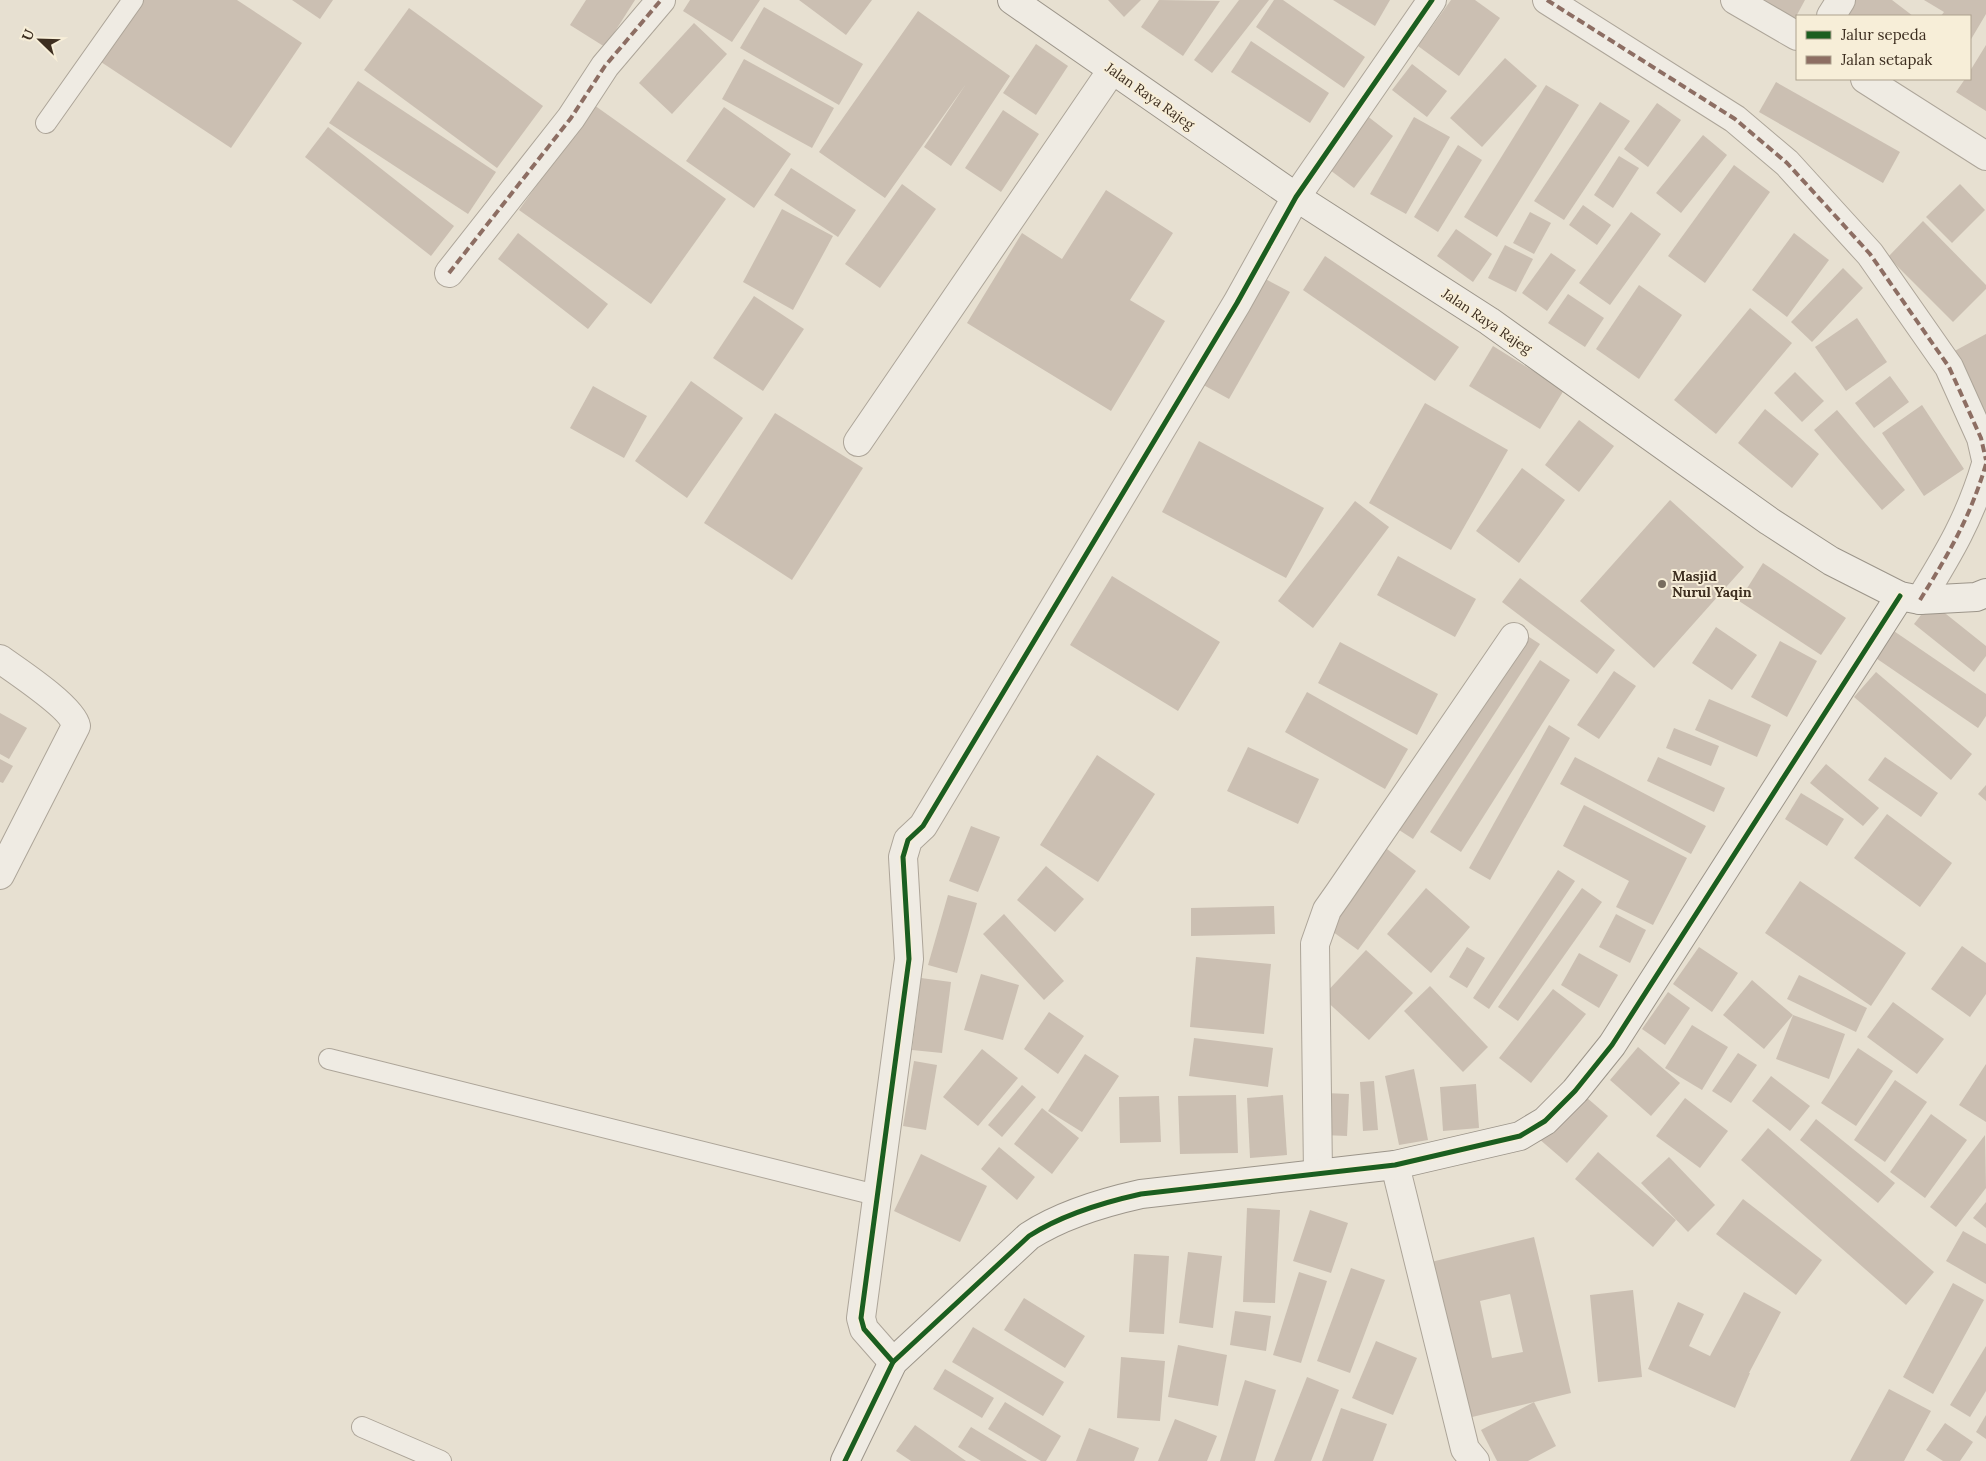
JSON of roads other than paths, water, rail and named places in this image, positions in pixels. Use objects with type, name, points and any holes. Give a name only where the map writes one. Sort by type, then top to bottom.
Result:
[{"type":"street","points":[[449,273],[571,118],[605,66],[661,0]]},
{"type":"street","name":"Jalan Raya Rajeg","points":[[1012,0],[1296,197],[1489,321],[1777,526],[1831,561],[1910,598],[1983,598]]},
{"type":"street","points":[[893,1362],[864,1329],[861,1318],[909,959],[903,857],[908,840],[923,826],[1232,312],[1296,197],[1432,0]]},
{"type":"street","points":[[1548,0],[1736,119],[1787,163],[1870,254],[1949,367],[1981,438],[1986,460]]},
{"type":"street","points":[[1735,0],[1796,35]]},
{"type":"street","points":[[1832,15],[1841,0]]},
{"type":"street","points":[[858,442],[1112,70]]},
{"type":"street","points":[[1867,80],[1986,156]]},
{"type":"street","points":[[845,1461],[893,1362],[1029,1236],[1042,1227],[1116,1200],[1141,1194],[1395,1165],[1520,1136],[1544,1121],[1576,1091],[1612,1045],[1910,598],[1960,535],[1978,492],[1986,464]]},
{"type":"street","points":[[1318,1173],[1315,944],[1319,930],[1339,893],[1514,637]]},
{"type":"street","points":[[0,659],[72,715],[76,726],[0,875]]},
{"type":"street","points":[[1395,1165],[1464,1448],[1475,1461]]},
{"type":"lane","points":[[46,123],[133,0]]},
{"type":"lane","points":[[330,1059],[876,1195]]},
{"type":"lane","points":[[362,1427],[441,1461]]},
{"type":"place","name":"Masjid Nurul Yaqin","points":[[1662,584]]}]
